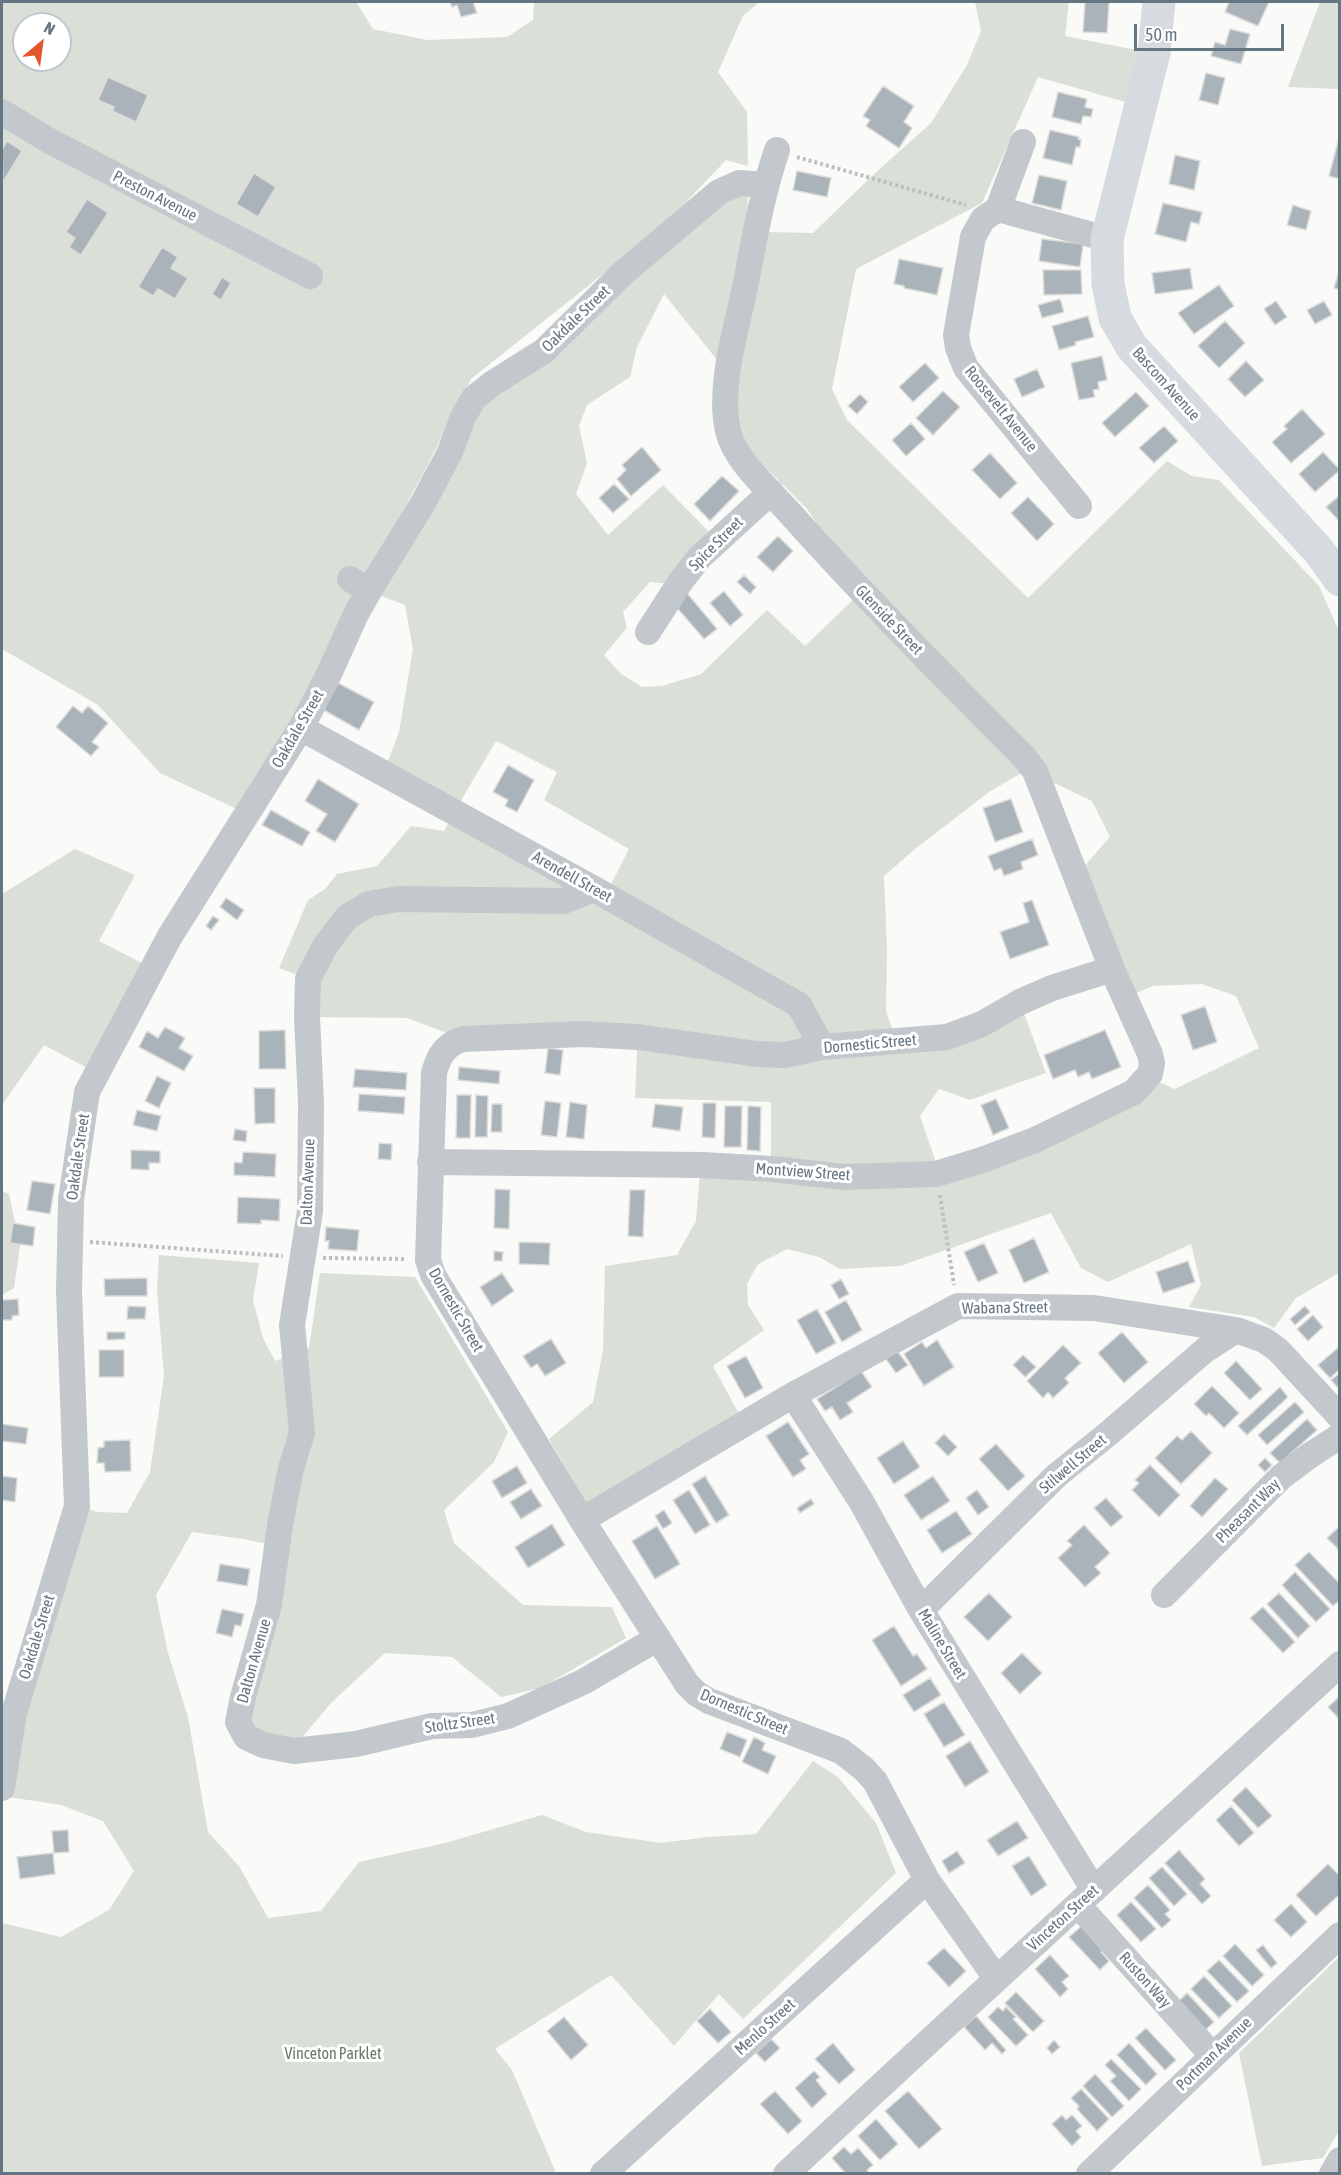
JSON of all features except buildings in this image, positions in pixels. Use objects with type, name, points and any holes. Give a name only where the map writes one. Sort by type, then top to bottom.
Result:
[{"type":"main road","name":"Bascom Avenue","points":[[1159,2],[1154,53],[1107,239],[1108,284],[1115,318],[1132,347],[1318,550],[1340,580]]},
{"type":"street","name":"Preston Avenue","points":[[2,112],[48,140],[310,276]]},
{"type":"street","points":[[1023,142],[998,209],[1107,239]]},
{"type":"street","name":"Glenside Street","points":[[776,151],[766,185],[731,353],[725,391],[728,433],[744,462],[837,567],[1023,756],[1035,771],[1112,969],[1150,1054],[1152,1063],[1150,1074]]},
{"type":"street","name":"Oakdale Street","points":[[2,1788],[14,1713],[77,1506],[69,1291],[70,1200],[87,1092],[170,936],[301,728],[356,614],[360,585],[423,503],[450,452],[463,417],[474,398],[493,383],[544,351],[623,273],[719,192],[739,183],[766,185]]},
{"type":"street","name":"Roosevelt Avenue","points":[[998,209],[983,219],[973,237],[957,322],[958,348],[966,368],[1079,506]]},
{"type":"street","name":"Spice Street","points":[[648,632],[699,558],[771,492]]},
{"type":"street","name":"Arendell Street","points":[[301,728],[799,1005],[822,1047]]},
{"type":"street","name":"Dalton Avenue","points":[[246,1737],[238,1722],[269,1605],[289,1479],[303,1433],[292,1325],[310,1211],[308,979],[325,946],[347,917],[369,904],[398,899],[564,901],[594,889]]},
{"type":"street","name":"Dornestic Street","points":[[996,1978],[927,1880],[875,1781],[852,1759],[828,1745],[702,1698],[687,1684],[582,1520],[433,1275],[428,1260],[430,1162],[436,1066],[443,1050],[451,1043],[463,1039],[594,1035],[638,1037],[757,1054],[785,1055],[822,1047],[947,1037],[982,1024],[1020,1002],[1052,988],[1112,969]]},
{"type":"street","name":"Montview Street","points":[[430,1162],[702,1165],[772,1169],[844,1177],[936,1174],[982,1160],[1045,1135],[1124,1098],[1139,1088],[1150,1074]]},
{"type":"street","name":"Wabana Street","points":[[582,1520],[793,1395],[958,1306],[1094,1308],[1236,1330],[1271,1344],[1340,1417]]},
{"type":"street","name":"Stilwell Street","points":[[921,1610],[1056,1476],[1205,1350],[1236,1330]]},
{"type":"street","name":"Maline Street","points":[[793,1395],[861,1502],[1086,1898]]},
{"type":"street","name":"Pheasant Way","points":[[1164,1595],[1281,1477],[1309,1455],[1340,1436]]},
{"type":"street","name":"Stoltz Street","points":[[246,1737],[263,1745],[294,1751],[356,1744],[432,1726],[481,1723],[508,1716],[583,1682],[658,1638]]},
{"type":"street","name":"Vinceton Street","points":[[786,2174],[996,1978],[1340,1664]]},
{"type":"street","name":"Menlo Street","points":[[603,2174],[927,1880]]},
{"type":"street","name":"Ruston Way","points":[[1086,1898],[1212,2055]]},
{"type":"street","name":"Portman Avenue","points":[[1089,2174],[1340,1935]]},
{"type":"street","points":[[1332,2174],[1340,2160]]},
{"type":"path","points":[[776,151],[986,211],[998,209]]},
{"type":"path","points":[[936,1174],[958,1306]]},
{"type":"path","points":[[86,1241],[303,1258],[428,1260]]},
{"type":"green space","points":[[2,2],[356,2],[373,29],[427,40],[507,37],[533,20],[534,2],[759,2],[743,16],[718,72],[747,112],[748,166],[726,160],[653,237],[652,235],[471,379],[422,476],[346,614],[293,723],[239,810],[160,773],[98,705],[2,649]]},
{"type":"green space","points":[[975,2],[1069,2],[1065,36],[1141,51],[1129,103],[1038,77],[982,203],[856,269],[832,389],[847,420],[1028,598],[1167,461],[1192,476],[1219,480],[1319,586],[1340,633],[1339,1273],[1296,1298],[1274,1328],[1254,1317],[1189,1307],[1201,1285],[1191,1244],[1108,1282],[1081,1268],[1051,1213],[900,1266],[840,1269],[819,1257],[787,1249],[758,1264],[747,1284],[748,1305],[764,1330],[713,1366],[739,1414],[589,1508],[549,1439],[593,1402],[603,1350],[605,1266],[677,1255],[696,1221],[700,1173],[771,1178],[771,1102],[635,1098],[638,1028],[447,1033],[407,1018],[307,1017],[308,979],[279,968],[308,900],[325,889],[337,874],[377,866],[411,826],[444,831],[451,818],[602,902],[629,849],[544,800],[557,772],[496,741],[459,804],[386,766],[399,732],[413,649],[405,605],[376,594],[480,398],[680,236],[744,189],[748,198],[746,235],[718,361],[664,294],[637,347],[630,377],[587,405],[579,426],[587,463],[576,494],[608,535],[663,485],[715,538],[670,584],[650,582],[623,612],[627,628],[604,655],[620,673],[642,687],[662,686],[701,674],[767,610],[805,646],[857,596],[1023,772],[989,792],[884,876],[887,951],[886,1011],[899,1049],[1022,1008],[1046,1073],[970,1100],[939,1089],[920,1116],[938,1168],[1159,1082],[1175,1089],[1259,1048],[1236,996],[1202,984],[1153,986],[1134,994],[1081,870],[1110,837],[1092,801],[1046,779],[836,554],[808,510],[738,440],[730,413],[766,232],[813,233],[931,123],[967,65],[981,31]]},
{"type":"green space","points":[[1320,2],[1339,2],[1339,89],[1288,87]]},
{"type":"green space","points":[[75,849],[135,875],[99,941],[148,966],[91,1070],[44,1045],[2,1105],[2,894]]},
{"type":"green space","points":[[2,1191],[9,1194],[20,1246],[14,1288],[2,1295]]},
{"type":"green space","name":"Vinceton Parklet","points":[[159,1255],[259,1263],[253,1300],[263,1338],[275,1361],[309,1348],[320,1273],[415,1277],[508,1432],[494,1462],[444,1510],[454,1543],[523,1605],[612,1607],[626,1638],[541,1688],[501,1697],[452,1657],[385,1653],[332,1702],[293,1748],[242,1721],[283,1547],[192,1532],[156,1595],[168,1653],[188,1717],[208,1832],[239,1866],[268,1918],[321,1911],[359,1862],[445,1843],[542,1815],[586,1832],[661,1843],[756,1834],[813,1761],[838,1777],[876,1823],[896,1873],[743,2019],[719,1994],[674,2046],[611,1975],[495,2049],[512,2070],[556,2173],[2,2173],[2,1923],[61,1937],[109,1910],[134,1871],[103,1821],[61,1805],[2,1796],[68,1503],[98,1512],[127,1513],[150,1472],[164,1376],[157,1291]]},
{"type":"green space","points":[[1339,1957],[1339,2131],[1323,2158],[1262,2166],[1239,2053]]}]
